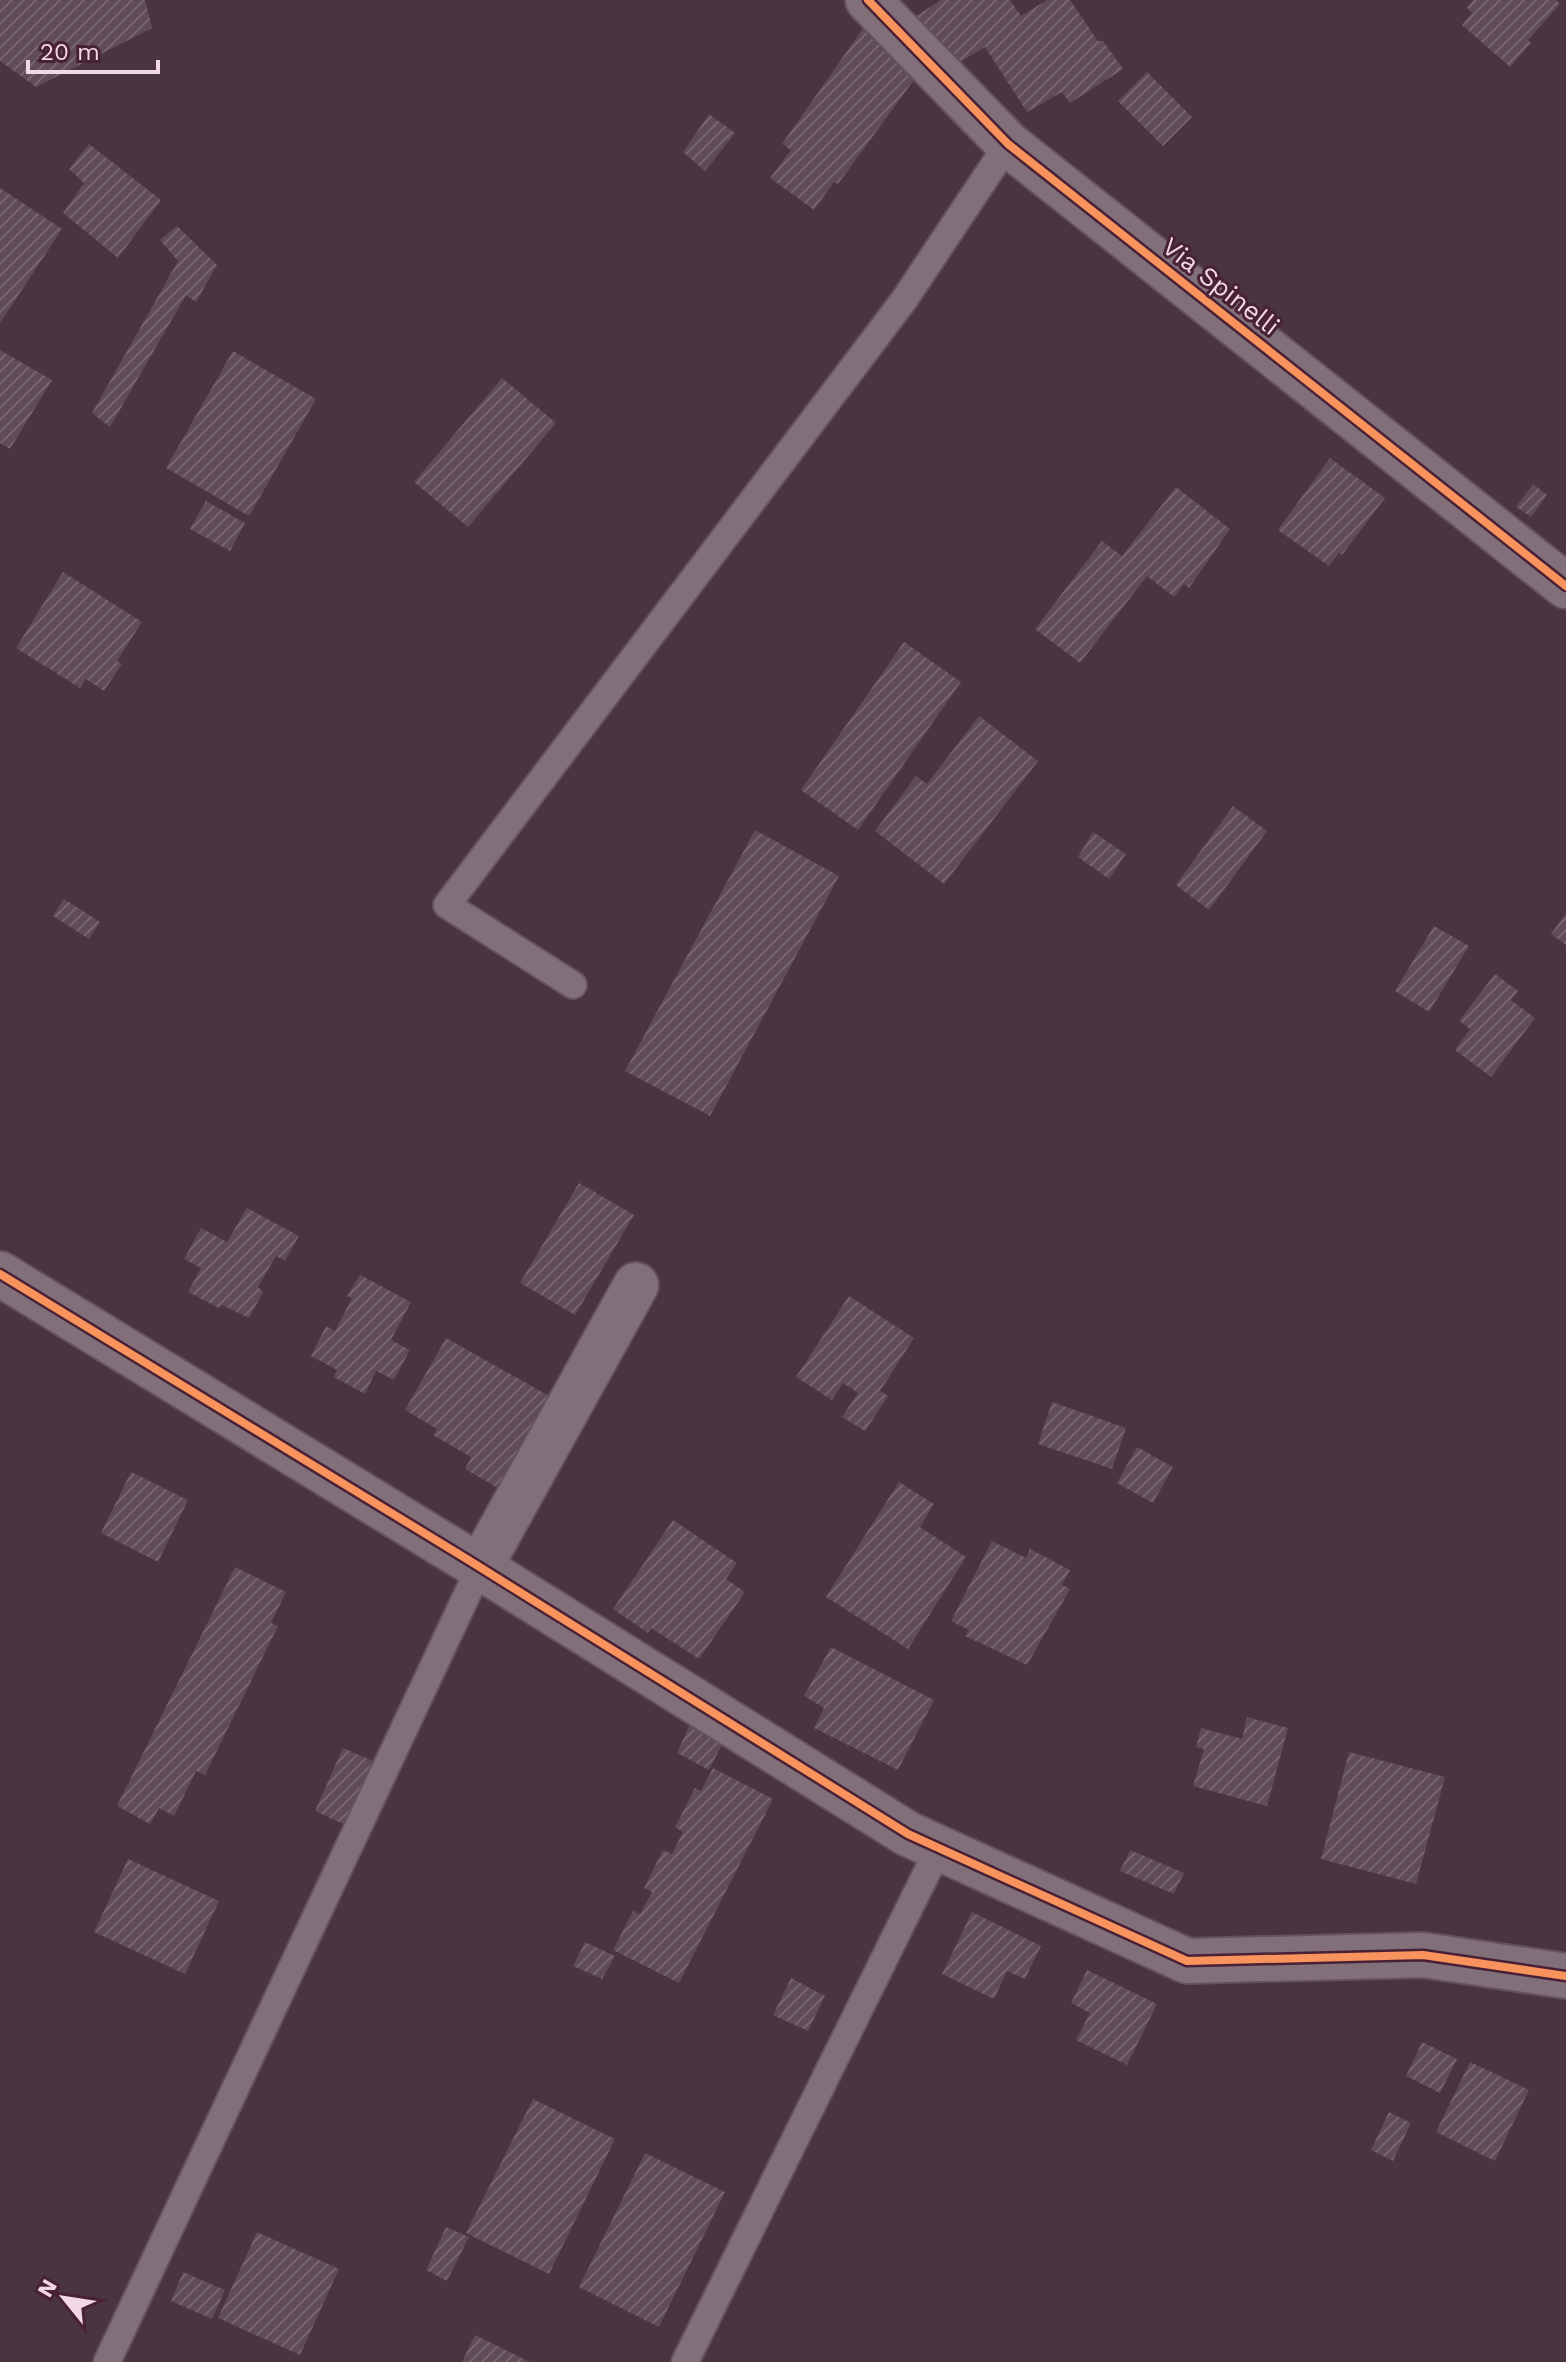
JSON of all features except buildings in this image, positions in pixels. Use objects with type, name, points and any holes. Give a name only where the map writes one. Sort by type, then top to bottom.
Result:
[{"type":"street","name":"Via Spinelli","points":[[868,0],[1008,144],[1566,586]]},
{"type":"street","points":[[0,1274],[480,1567],[908,1834],[1187,1961],[1423,1955],[1566,1976]]},
{"type":"street","points":[[480,1567],[636,1285]]},
{"type":"lane","points":[[573,985],[447,905],[904,300],[1008,144]]},
{"type":"lane","points":[[107,2362],[480,1567]]},
{"type":"lane","points":[[685,2362],[939,1848]]},
{"type":"cycle path","points":[[868,0],[1008,144],[1566,586]]},
{"type":"cycle path","points":[[0,1274],[470,1561],[908,1834],[1187,1961],[1423,1955],[1566,1976]]}]
